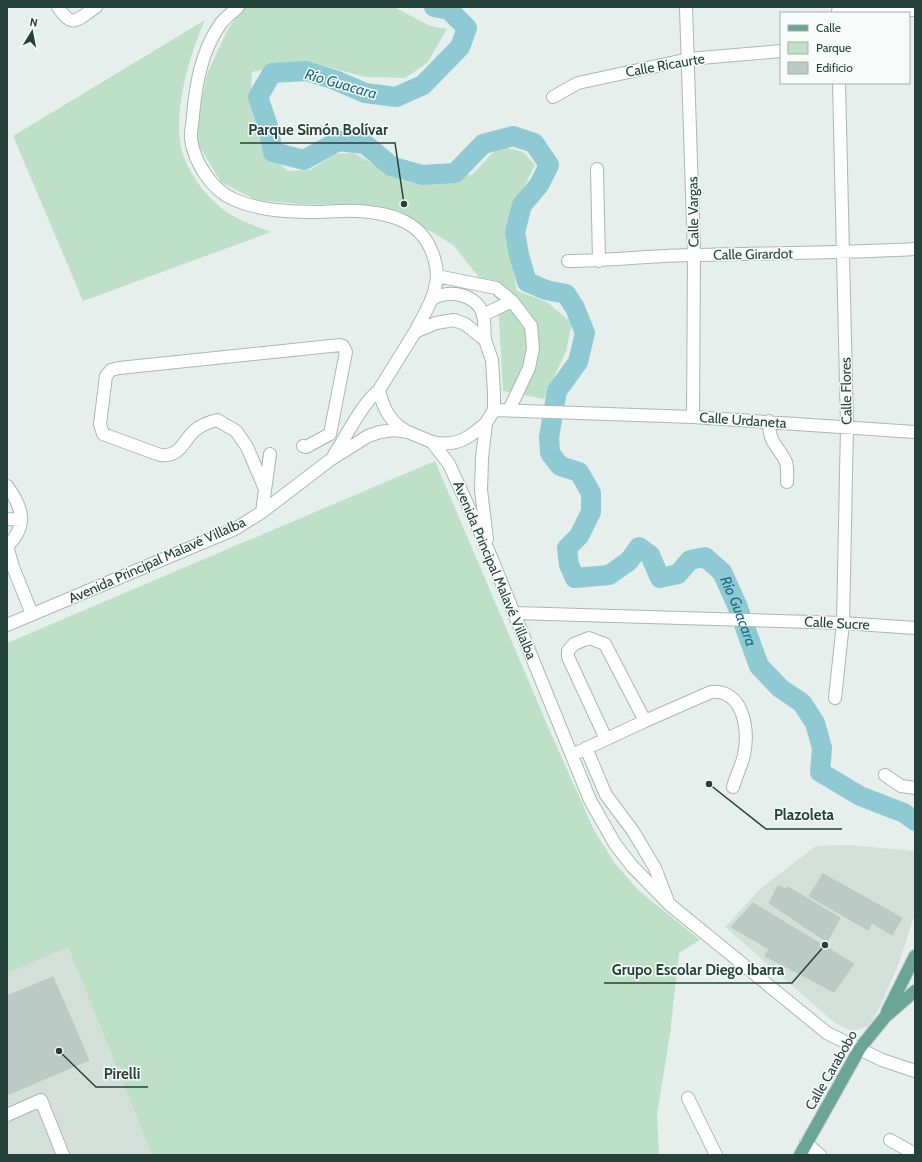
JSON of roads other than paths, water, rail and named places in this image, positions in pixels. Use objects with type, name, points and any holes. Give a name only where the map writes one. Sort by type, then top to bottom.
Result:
[{"type":"main road","points":[[885,1016],[915,956]]},
{"type":"main road","name":"Calle Carabobo","points":[[800,1155],[860,1048],[885,1016],[915,991]]},
{"type":"street","points":[[58,7],[65,18],[69,21],[75,21],[90,8]]},
{"type":"street","points":[[238,7],[219,25],[205,52],[196,84],[191,138],[196,158],[210,181],[232,199],[266,209],[318,212],[359,211],[401,219],[417,228],[425,237],[431,248],[437,276],[431,300],[415,332],[379,390],[357,418],[330,460]]},
{"type":"street","name":"Calle Vargas","points":[[686,7],[689,59],[694,255],[693,417]]},
{"type":"street","points":[[838,10],[915,10]]},
{"type":"street","name":"Calle Ricaurte","points":[[553,97],[578,83],[689,59],[780,51]]},
{"type":"street","name":"Calle Flores","points":[[835,698],[844,623],[847,426],[842,253],[840,84]]},
{"type":"street","points":[[597,169],[599,261]]},
{"type":"street","name":"Calle Girardot","points":[[568,261],[599,261],[694,255],[842,253],[915,249]]},
{"type":"street","points":[[437,276],[496,288],[512,301],[530,326],[533,348],[529,368],[513,410]]},
{"type":"street","points":[[431,300],[444,293],[457,294],[474,302],[480,308],[483,315],[485,340],[492,360],[494,410],[486,423],[468,438],[445,445],[432,442]]},
{"type":"street","points":[[483,315],[512,301]]},
{"type":"street","points":[[415,332],[436,322],[454,320],[465,324],[485,340]]},
{"type":"street","points":[[265,489],[247,447],[236,431],[217,420],[208,422],[195,431],[175,453],[168,456],[160,456],[103,434],[100,424],[106,376],[111,370],[119,368],[340,345],[343,346],[346,352],[330,434],[306,447],[303,446]]},
{"type":"street","points":[[379,390],[381,400],[392,420],[408,432]]},
{"type":"street","name":"Calle Urdaneta","points":[[494,410],[693,417],[847,426],[915,432]]},
{"type":"street","points":[[769,421],[769,432],[774,446],[785,462],[787,469],[787,482]]},
{"type":"street","points":[[486,423],[482,458],[481,490],[489,552]]},
{"type":"street","name":"Avenida Principal Malavé Villalba","points":[[7,625],[235,529],[262,512],[330,460],[368,436],[394,430],[408,432],[432,442],[449,464],[515,613],[590,800],[615,844],[632,866],[669,904],[827,1033],[882,1060],[915,1071]]},
{"type":"street","points":[[262,512],[270,454]]},
{"type":"street","points":[[7,486],[15,497],[22,513],[18,531],[7,546],[13,567],[32,614]]},
{"type":"street","points":[[7,519],[21,520]]},
{"type":"street","name":"Calle Sucre","points":[[515,613],[705,620],[844,623],[915,628]]},
{"type":"street","points":[[606,739],[568,658],[568,651],[574,644],[582,640],[589,638],[596,639],[604,644],[645,721]]},
{"type":"street","points":[[572,755],[711,692],[718,691],[729,695],[736,701],[742,711],[747,733],[744,755],[733,786]]},
{"type":"street","points":[[586,748],[606,795],[633,831],[655,868],[669,904]]},
{"type":"street","points":[[885,775],[901,786],[915,788]]},
{"type":"street","points":[[688,1098],[716,1155]]},
{"type":"street","points":[[7,1115],[41,1100],[63,1155]]},
{"type":"street","points":[[890,1140],[915,1154]]},
{"type":"street","points":[[806,1142],[820,1155]]},
{"type":"waterway","name":"Río Guacara","points":[[434,7],[449,10],[467,28],[460,47],[423,85],[396,97],[365,93],[335,80],[306,71],[272,73],[258,97],[268,126],[273,152],[304,160],[338,141],[365,144],[391,166],[422,175],[455,173],[483,144],[513,136],[534,143],[549,165],[539,185],[522,205],[515,232],[519,255],[527,282],[546,290],[566,294],[575,308],[585,333],[578,362],[557,391],[549,437],[550,453],[560,466],[579,472],[591,493],[591,512],[579,536],[567,548],[569,565],[575,578],[609,575],[629,561],[639,547],[650,555],[660,578],[678,574],[690,560],[705,557],[722,572],[737,605],[759,666],[780,688],[802,703],[815,723],[822,748],[820,772],[860,796],[904,813],[915,821]]},
{"type":"place","name":"Parque Simón Bolívar","points":[[404,204]]},
{"type":"place","name":"Plazoleta","points":[[709,784]]},
{"type":"place","name":"Grupo Escolar Diego Ibarra","points":[[825,945]]},
{"type":"place","name":"Pirelli","points":[[59,1051]]}]
